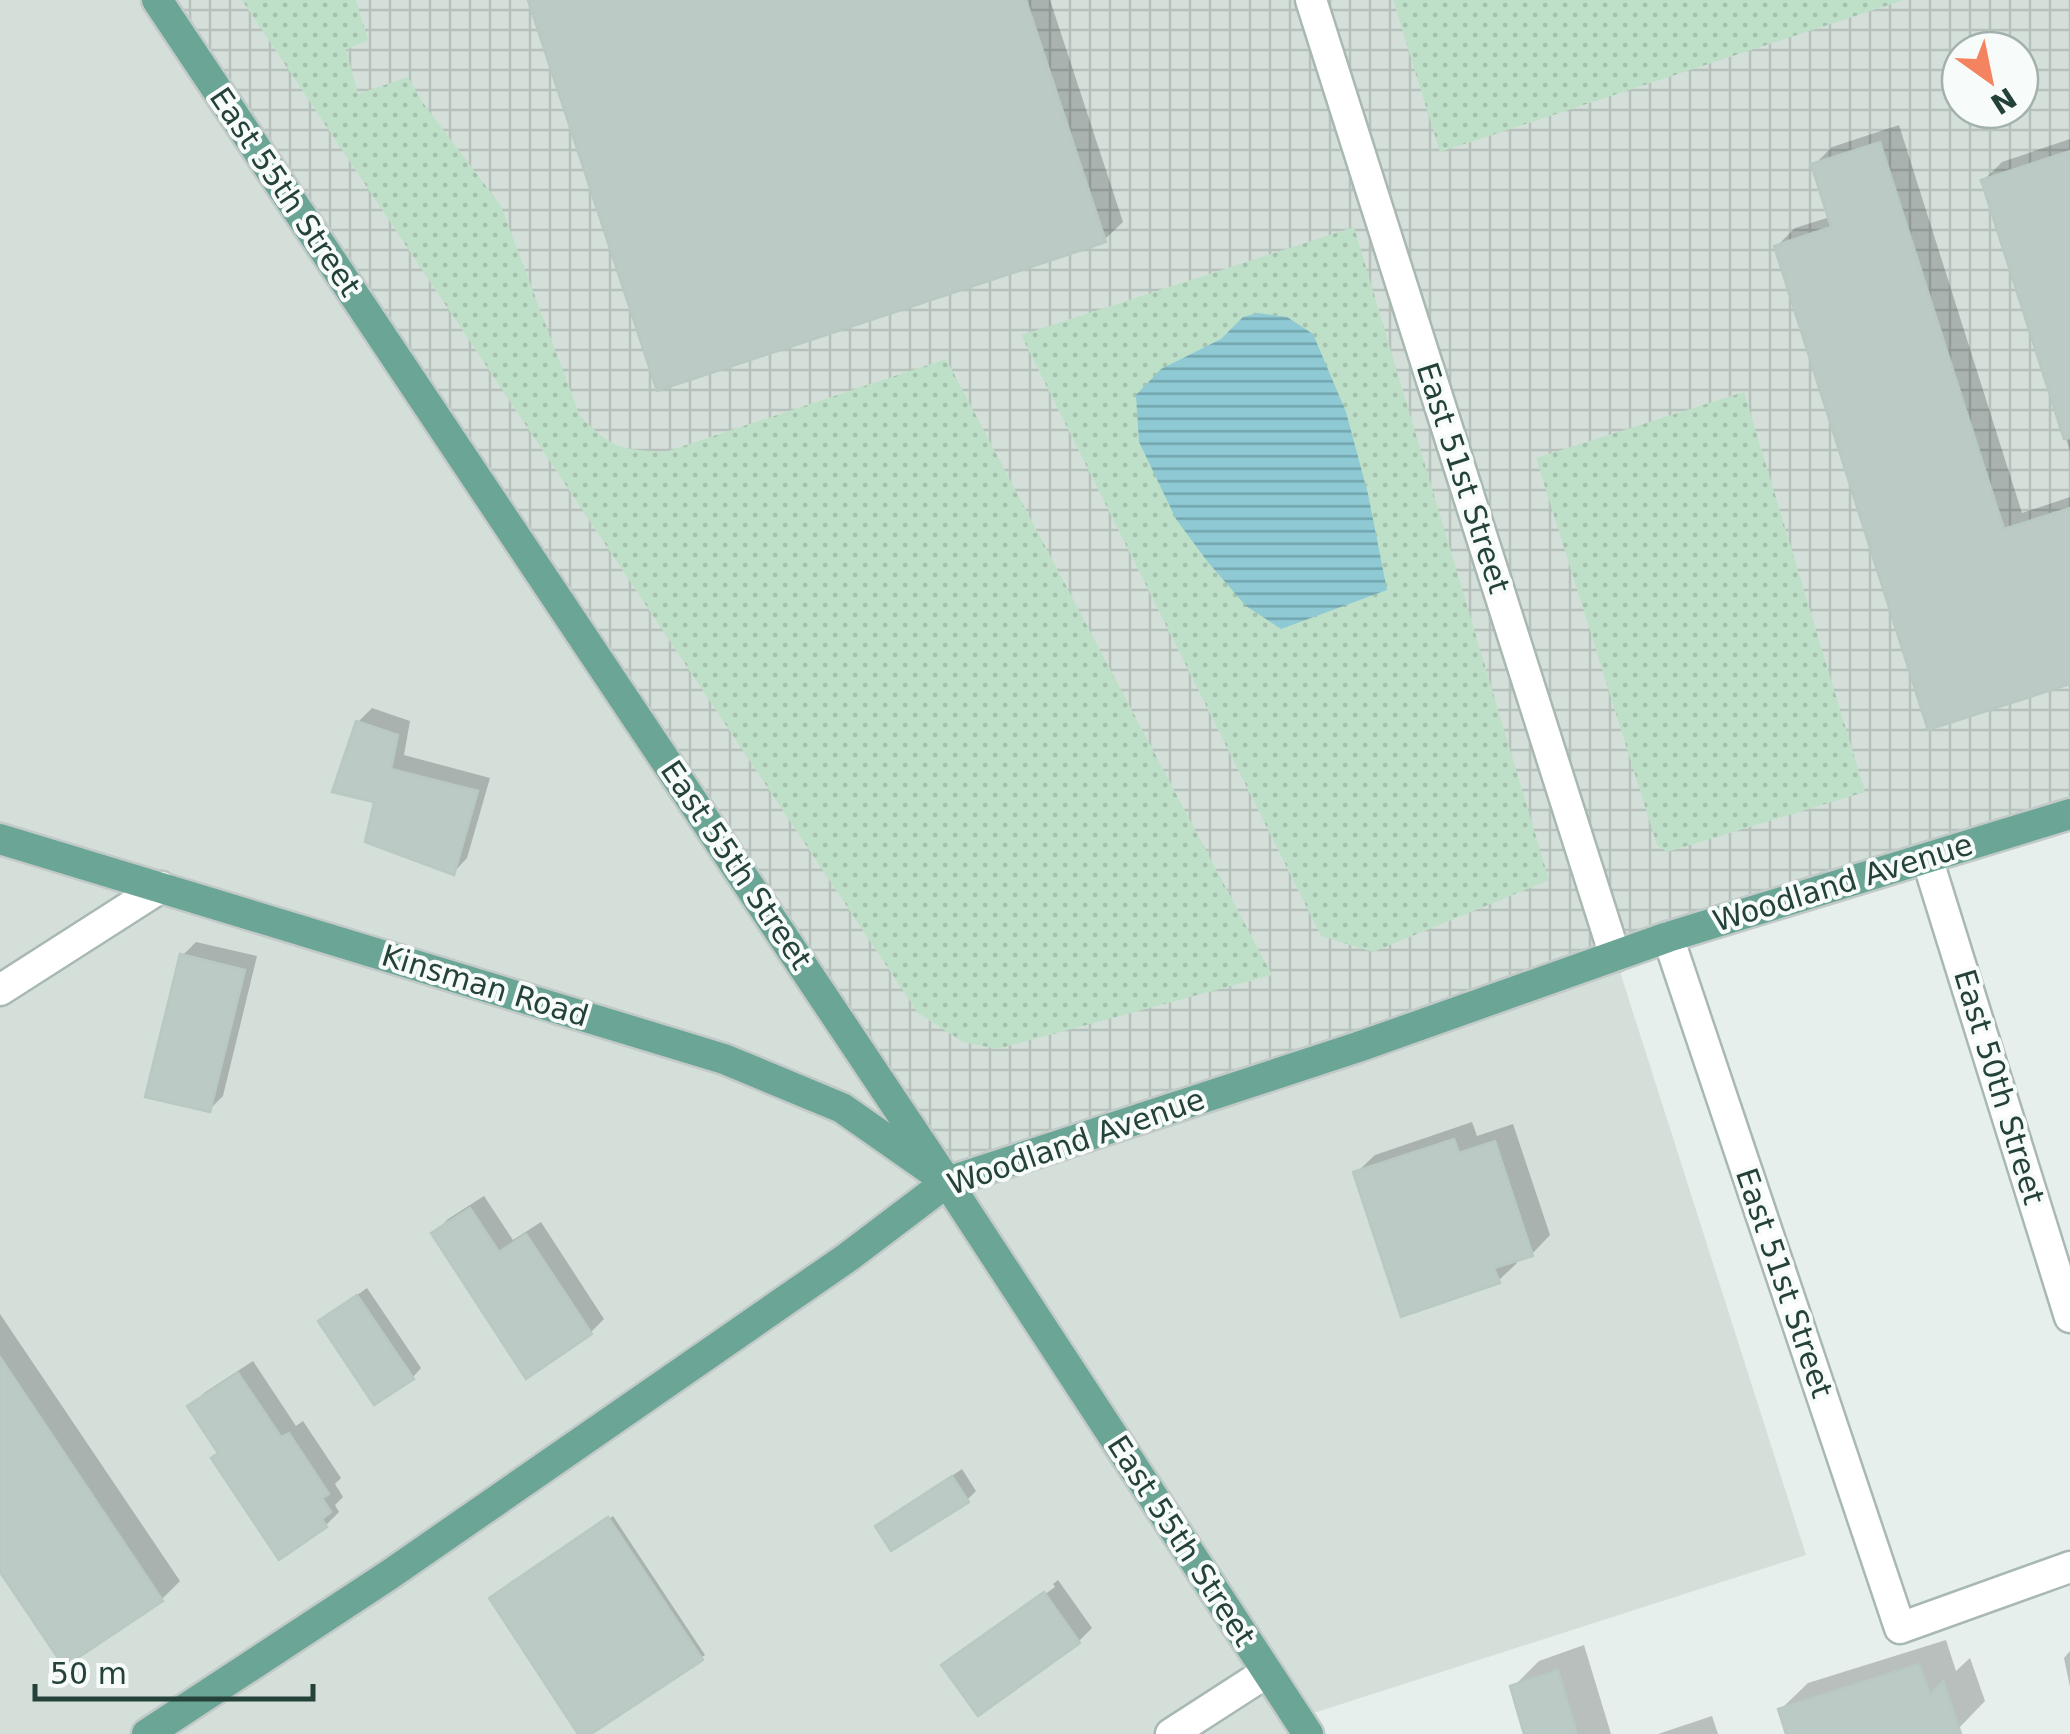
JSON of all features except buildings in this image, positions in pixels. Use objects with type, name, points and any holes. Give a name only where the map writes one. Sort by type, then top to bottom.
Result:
[{"type":"main road","name":"East 55th Street","points":[[157,0],[947,1182],[1308,1734]]},
{"type":"main road","name":"Woodland Avenue","points":[[147,1734],[421,1553],[848,1257],[947,1182],[1358,1046],[1668,937],[2070,814]]},
{"type":"main road","name":"Kinsman Road","points":[[0,840],[724,1059],[842,1108],[947,1182]]},
{"type":"street","name":"East 51st Street","points":[[1311,0],[1616,956]]},
{"type":"street","name":"East 50th Street","points":[[1927,858],[2070,1317]]},
{"type":"street","points":[[0,990],[161,887]]},
{"type":"street","name":"East 51st Street","points":[[1668,937],[1900,1628],[2070,1567]]},
{"type":"street","points":[[1170,1734],[1266,1672]]},
{"type":"shaded area","points":[[0,0],[157,0],[1615,956],[1806,1555],[1298,1718],[1308,1734],[0,1734]]},
{"type":"shaded area","points":[[157,0],[2070,0],[2070,814],[947,1182]]},
{"type":"green space","points":[[242,0],[356,0],[368,40],[346,50],[358,94],[408,77],[423,103],[501,206],[580,416],[609,441],[627,448],[665,452],[946,359],[1272,975],[997,1049],[963,1042],[918,1013]]},
{"type":"green space","points":[[1393,0],[1904,0],[1440,152]]},
{"type":"green space","points":[[1354,227],[1549,880],[1373,952],[1321,936],[1021,335]]},
{"type":"green space","points":[[1744,392],[1865,792],[1667,852],[1657,845],[1536,458]]},
{"type":"water","points":[[1258,313],[1287,317],[1313,334],[1346,412],[1368,494],[1387,590],[1281,629],[1246,606],[1207,561],[1176,519],[1139,442],[1136,395],[1161,369],[1221,339],[1243,317]]}]
